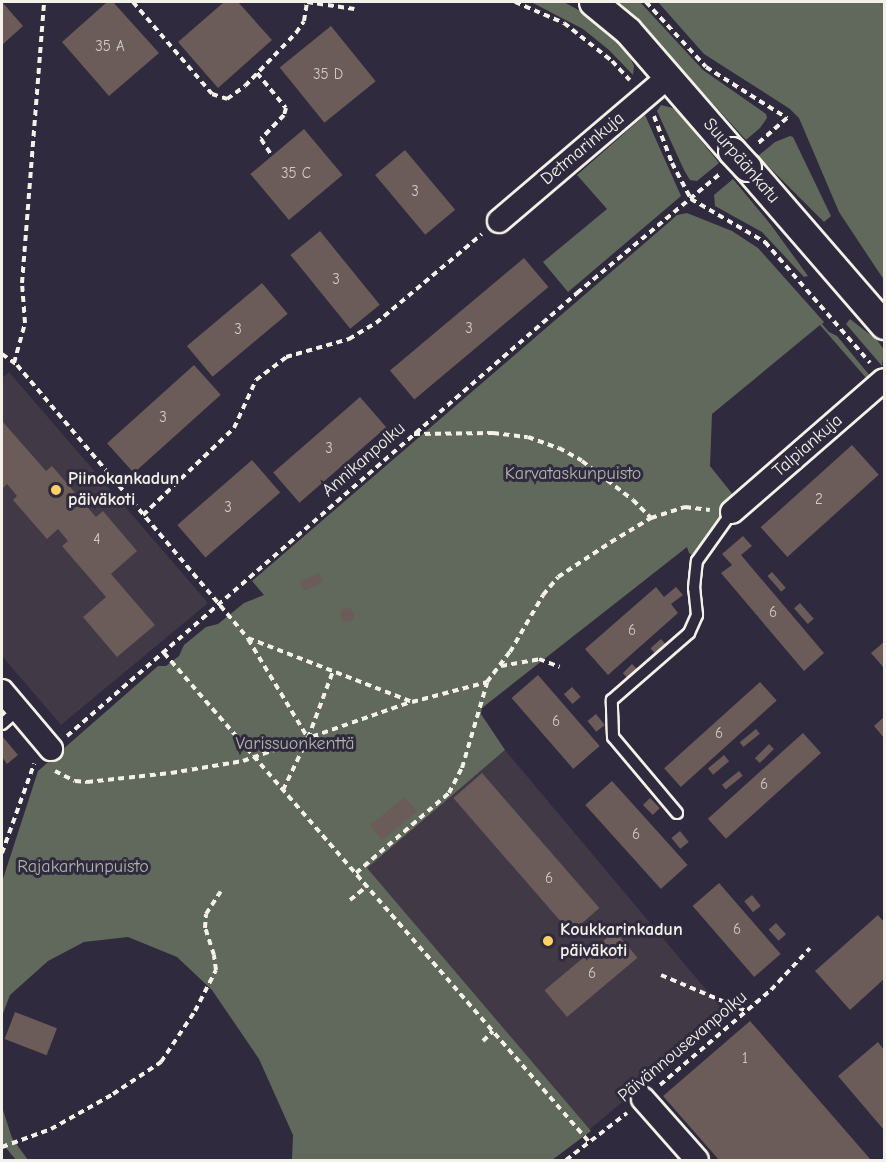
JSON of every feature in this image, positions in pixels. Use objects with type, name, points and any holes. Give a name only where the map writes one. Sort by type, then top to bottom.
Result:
[{"type":"street","name":"Suurpäänkatu","points":[[593,2],[628,31],[885,325]]},
{"type":"street","name":"Detmarinkuja","points":[[499,220],[668,77]]},
{"type":"street","name":"Talpiankuja","points":[[732,512],[881,375]]},
{"type":"street","points":[[2,691],[10,717],[47,753]]},
{"type":"street","points":[[643,1099],[697,1161]]},
{"type":"lane","points":[[677,813],[613,737],[612,700],[689,633],[697,615],[694,588],[697,561],[732,512]]},
{"type":"path","points":[[14,363],[25,323],[22,283],[44,2]]},
{"type":"path","points":[[133,2],[212,94],[227,99],[257,73],[300,27],[308,9],[307,2],[354,9]]},
{"type":"path","points":[[515,2],[541,11],[587,40],[628,78],[652,110],[672,163],[691,199],[765,242],[881,375]]},
{"type":"path","name":"Annikanpolku","points":[[2,853],[34,763],[164,653],[414,434],[787,118],[706,67],[646,2]]},
{"type":"path","points":[[257,73],[286,108],[284,115],[261,139],[272,156]]},
{"type":"path","points":[[143,515],[234,428],[256,380],[286,357],[349,339],[376,323],[499,220]]},
{"type":"path","points":[[2,354],[14,363],[248,638],[308,738]]},
{"type":"path","points":[[414,434],[493,433],[528,437],[559,448],[582,461],[633,500],[651,518]]},
{"type":"path","points":[[356,873],[448,793],[462,768],[488,682],[543,595],[558,577],[651,518],[685,507],[732,512]]},
{"type":"path","points":[[248,638],[412,702]]},
{"type":"path","points":[[164,653],[590,1143]]},
{"type":"path","points":[[499,667],[524,660],[540,659],[560,667]]},
{"type":"path","points":[[283,790],[308,738],[333,671]]},
{"type":"path","points":[[47,753],[58,773],[75,781],[87,782],[171,774],[255,757],[412,702],[488,682]]},
{"type":"path","points":[[350,900],[367,886]]},
{"type":"path","points":[[2,1147],[51,1129],[113,1094],[161,1062],[195,1011],[216,970],[214,955],[205,928],[206,914],[221,891]]},
{"type":"path","name":"Päivännousevanpolku","points":[[566,1161],[771,990],[810,948]]},
{"type":"path","points":[[661,975],[746,1011]]},
{"type":"path","points":[[483,1041],[493,1031]]},
{"type":"shaded area","name":"Piinokankadun päiväkoti","points":[[9,372],[208,603],[61,725],[2,656],[2,378]]},
{"type":"shaded area","name":"Koukkarinkadun päiväkoti","points":[[505,750],[727,1014],[587,1131],[366,867]]},
{"type":"green space","points":[[531,2],[564,2],[591,17],[627,51],[634,66],[633,75],[609,50],[583,29]]},
{"type":"green space","points":[[620,2],[640,2],[703,70],[766,114],[767,118],[760,128],[746,140]]},
{"type":"green space","points":[[658,2],[884,2],[884,280],[839,212],[799,118],[790,109],[704,54]]},
{"type":"green space","points":[[661,105],[673,108],[679,113],[719,163],[697,181],[690,180],[684,170],[657,111]]},
{"type":"green space","points":[[645,115],[681,196],[568,292],[543,262],[607,209],[577,175]]},
{"type":"green space","points":[[793,137],[831,216],[824,222],[758,156],[775,142]]},
{"type":"green space","points":[[733,179],[771,225],[808,276],[804,277],[762,232],[715,206],[714,195]]},
{"type":"green space","points":[[687,213],[732,231],[758,248],[824,322],[822,324],[829,332],[837,336],[871,377],[867,379],[820,325],[712,414],[710,466],[734,496],[695,557],[689,553],[687,547],[482,708],[481,714],[505,750],[367,868],[591,1131],[552,1160],[292,1160],[293,1135],[259,1059],[212,990],[177,957],[128,937],[84,942],[48,961],[10,995],[2,1016],[2,882],[38,771],[158,666],[166,666],[179,656],[184,645],[206,627],[218,624],[244,603],[264,595],[252,581],[677,215]]},
{"type":"green space","points":[[850,319],[877,340],[884,350],[882,366],[846,324]]},
{"type":"green space","points":[[2,1107],[12,1138],[28,1160],[16,1160],[2,1143]]},
{"type":"building","points":[[2,2],[23,26],[2,45]]},
{"type":"building","points":[[107,2],[113,2],[159,53],[109,96],[62,42]]},
{"type":"building","points":[[224,2],[238,2],[272,40],[218,88],[178,42]]},
{"type":"building","points":[[331,26],[376,81],[324,123],[280,68]]},
{"type":"building","points":[[304,129],[343,175],[289,220],[250,174]]},
{"type":"building","points":[[405,150],[455,210],[425,235],[375,175]]},
{"type":"building","points":[[320,231],[380,305],[350,329],[290,255]]},
{"type":"building","points":[[524,258],[548,287],[414,400],[390,370]]},
{"type":"building","points":[[262,283],[288,314],[213,377],[187,346]]},
{"type":"building","points":[[194,365],[221,395],[134,473],[107,443]]},
{"type":"building","points":[[360,397],[386,427],[299,503],[273,472]]},
{"type":"building","points":[[2,421],[46,471],[52,466],[96,517],[103,511],[137,551],[111,574],[155,625],[117,657],[83,617],[106,597],[62,546],[68,541],[58,529],[47,539],[13,500],[17,496],[7,484],[2,489]]},
{"type":"building","points":[[852,445],[879,475],[787,557],[761,527]]},
{"type":"building","points":[[252,460],[280,492],[205,557],[177,525]]},
{"type":"building","points":[[743,536],[752,546],[741,555],[824,653],[804,671],[721,573],[732,565],[722,554]]},
{"type":"building","points":[[772,572],[786,588],[781,592],[767,576]]},
{"type":"building","points":[[319,573],[323,582],[304,591],[300,582]]},
{"type":"building","points":[[656,587],[664,597],[676,587],[683,595],[671,604],[678,613],[608,675],[585,649]]},
{"type":"building","points":[[800,603],[814,619],[808,624],[794,608]]},
{"type":"building","points":[[344,608],[350,608],[354,615],[350,622],[344,622],[340,618],[340,612]]},
{"type":"building","points":[[661,639],[667,646],[656,655],[650,648]]},
{"type":"building","points":[[884,642],[884,668],[871,653]]},
{"type":"building","points":[[632,664],[639,671],[630,680],[623,673]]},
{"type":"building","points":[[538,675],[600,746],[573,769],[512,698]]},
{"type":"building","points":[[760,682],[777,701],[681,787],[664,768]]},
{"type":"building","points":[[572,687],[581,697],[573,704],[564,694]]},
{"type":"building","points":[[596,714],[605,725],[596,732],[587,721]]},
{"type":"building","points":[[884,717],[884,738],[874,726]]},
{"type":"building","points":[[756,729],[760,734],[743,747],[740,742]]},
{"type":"building","points":[[803,733],[821,753],[726,839],[708,819]]},
{"type":"building","points":[[2,736],[18,755],[7,764],[2,757]]},
{"type":"building","points":[[769,744],[774,749],[760,763],[755,758]]},
{"type":"building","points":[[724,755],[729,761],[713,775],[708,768]]},
{"type":"building","points":[[739,771],[743,776],[726,790],[722,785]]},
{"type":"building","points":[[482,773],[599,908],[571,933],[453,798]]},
{"type":"building","points":[[612,781],[688,865],[661,889],[585,805]]},
{"type":"building","points":[[405,797],[417,812],[382,840],[370,825]]},
{"type":"building","points":[[650,798],[660,808],[653,815],[643,805]]},
{"type":"building","points":[[680,831],[689,842],[680,849],[671,838]]},
{"type":"building","points":[[719,883],[781,954],[754,977],[693,906]]},
{"type":"building","points":[[752,895],[761,906],[753,912],[744,901]]},
{"type":"building","points":[[878,915],[884,922],[884,979],[850,1010],[815,971]]},
{"type":"building","points":[[776,923],[786,934],[779,941],[769,930]]},
{"type":"building","points":[[615,931],[637,958],[567,1017],[545,990]]},
{"type":"building","points":[[15,1012],[57,1028],[47,1055],[5,1039]]},
{"type":"building","points":[[750,1021],[871,1160],[719,1160],[663,1096]]},
{"type":"building","points":[[878,1042],[884,1050],[884,1130],[838,1076]]},
{"type":"place","name":"Piinokankadun päiväkoti","points":[[56,490]]},
{"type":"place","name":"Koukkarinkadun päiväkoti","points":[[548,941]]},
{"type":"park label","name":"Karvataskunpuisto","points":[[573,474]]},
{"type":"park label","name":"Varissuonkenttä","points":[[295,744]]},
{"type":"park label","name":"Rajakarhunpuisto","points":[[83,867]]}]
